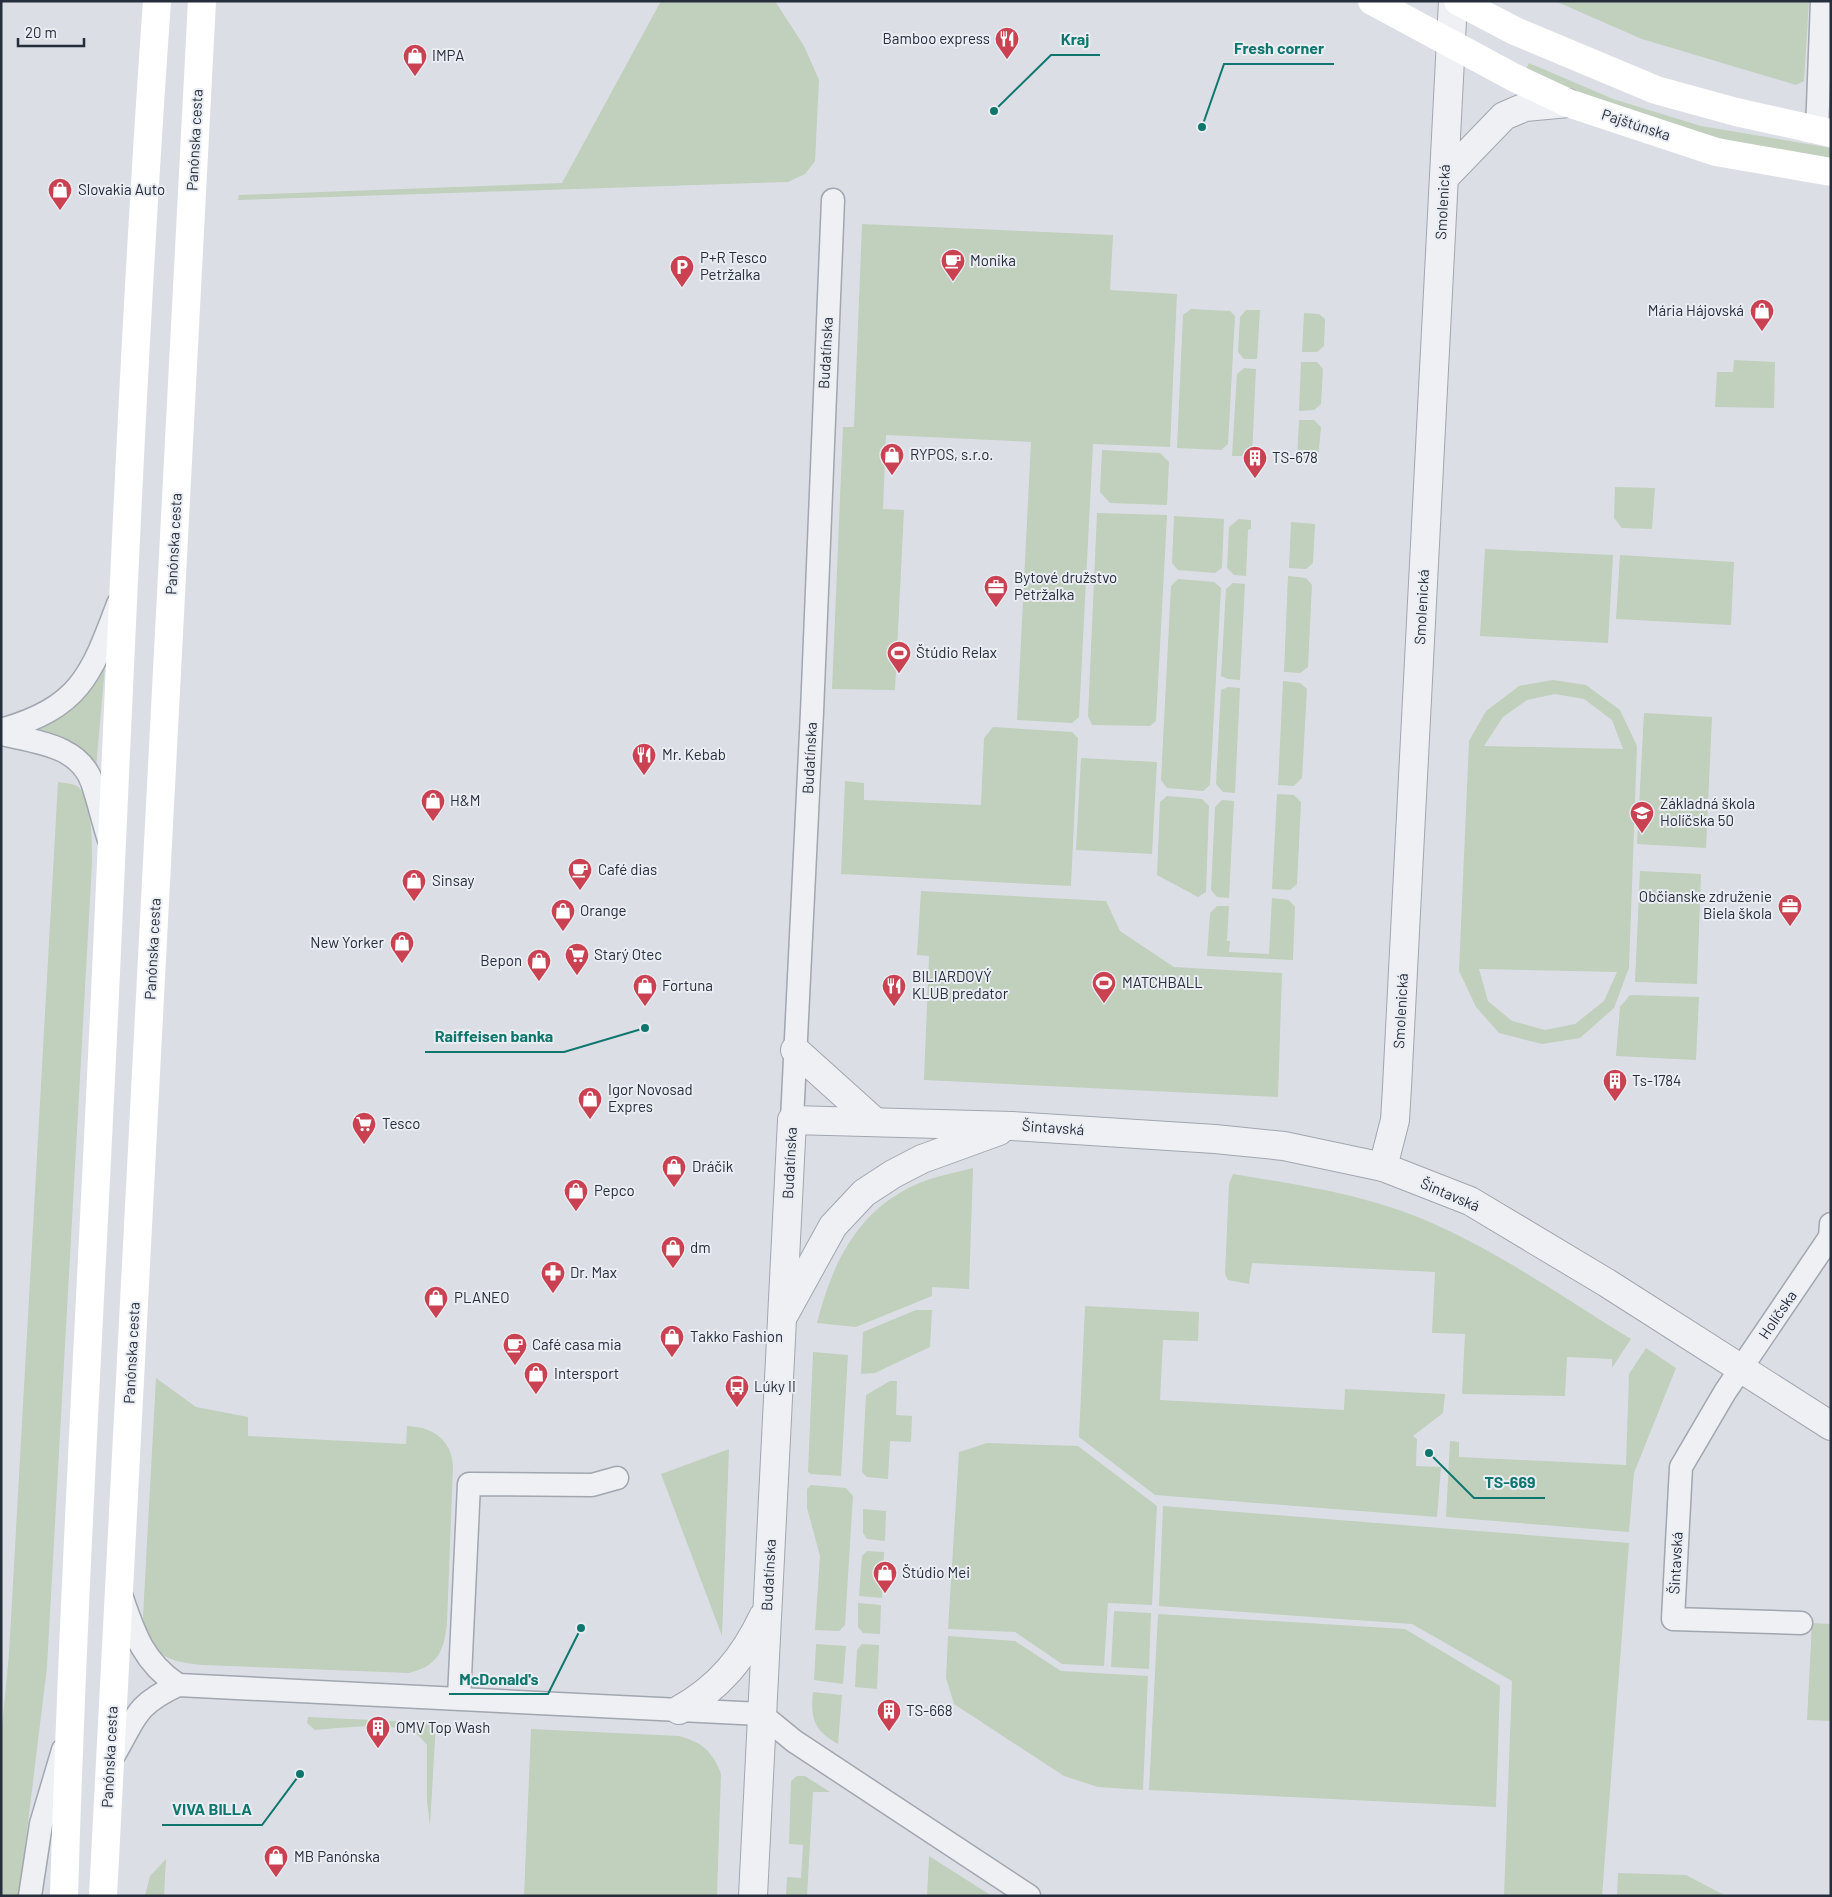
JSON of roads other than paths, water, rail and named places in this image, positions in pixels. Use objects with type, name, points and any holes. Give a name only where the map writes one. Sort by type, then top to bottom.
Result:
[{"type":"main road","points":[[144,1],[150,104]]},
{"type":"main road","points":[[64,1896],[68,1732],[122,594],[157,1]]},
{"type":"main road","name":"Panónska cesta","points":[[103,1896],[202,1]]},
{"type":"main road","points":[[198,69],[220,1]]},
{"type":"main road","name":"Pajštúnska","points":[[1372,1],[1513,77],[1568,103],[1716,152],[1831,172]]},
{"type":"main road","points":[[1458,1],[1515,31],[1656,90],[1824,132]]},
{"type":"street","name":"Smolenická","points":[[1383,1167],[1395,1120],[1397,1087],[1453,1]]},
{"type":"street","points":[[1822,1],[1824,132]]},
{"type":"street","points":[[1444,177],[1504,116],[1525,107],[1568,103]]},
{"type":"street","name":"Budatínska","points":[[753,1896],[812,712],[833,200]]},
{"type":"street","points":[[1,732],[41,716],[76,691],[98,658],[122,594]]},
{"type":"street","points":[[1,732],[56,747],[78,760],[88,773],[111,845]]},
{"type":"street","points":[[795,1050],[875,1122]]},
{"type":"street","name":"Šintavská","points":[[792,1120],[1012,1126],[1284,1146],[1383,1167],[1470,1201],[1607,1283],[1831,1426]]},
{"type":"street","name":"Šintavská","points":[[852,1203],[876,1185],[912,1164],[1012,1126]]},
{"type":"street","name":"Budatínska","points":[[783,1316],[824,1239],[852,1203]]},
{"type":"street","name":"Holíčska","points":[[1725,1392],[1831,1237],[1831,1224]]},
{"type":"street","name":"Šintavská","points":[[1725,1392],[1681,1467],[1673,1619],[1801,1623]]},
{"type":"street","points":[[459,1698],[469,1484],[592,1485],[617,1478]]},
{"type":"street","points":[[120,1591],[131,1622],[146,1654],[164,1675],[178,1684]]},
{"type":"street","points":[[679,1710],[713,1688],[737,1662],[748,1646],[767,1608]]},
{"type":"street","points":[[110,1761],[137,1713],[159,1693],[178,1684],[761,1714],[794,1740],[1029,1896]]},
{"type":"street","points":[[30,1896],[41,1824],[68,1732]]},
{"type":"place","name":"Bamboo express","points":[[1007,60]]},
{"type":"place","name":"IMPA","points":[[415,77]]},
{"type":"place","name":"Kraj","points":[[994,111]]},
{"type":"place","name":"Fresh corner","points":[[1202,127]]},
{"type":"place","name":"Slovakia Auto","points":[[60,211]]},
{"type":"place","name":"Monika","points":[[953,282]]},
{"type":"place","name":"P+R Tesco Petržalka","points":[[682,288]]},
{"type":"place","name":"Mária Hájovská","points":[[1762,332]]},
{"type":"place","name":"RYPOS, s.r.o.","points":[[892,476]]},
{"type":"place","name":"TS-678","points":[[1255,479]]},
{"type":"place","name":"Bytové družstvo Petržalka","points":[[996,608]]},
{"type":"place","name":"Štúdio Relax","points":[[899,674]]},
{"type":"place","name":"Mr. Kebab","points":[[644,776]]},
{"type":"place","name":"H&M","points":[[433,822]]},
{"type":"place","name":"Základná škola Holíčska 50","points":[[1642,834]]},
{"type":"place","name":"Café dias","points":[[580,891]]},
{"type":"place","name":"Sinsay","points":[[414,902]]},
{"type":"place","name":"Občianske združenie Biela škola","points":[[1790,927]]},
{"type":"place","name":"Orange","points":[[563,932]]},
{"type":"place","name":"New Yorker","points":[[402,964]]},
{"type":"place","name":"Starý Otec","points":[[577,976]]},
{"type":"place","name":"Bepon","points":[[539,982]]},
{"type":"place","name":"MATCHBALL","points":[[1104,1004]]},
{"type":"place","name":"Fortuna","points":[[645,1007]]},
{"type":"place","name":"BILIARDOVÝ KLUB predator","points":[[894,1007]]},
{"type":"place","name":"Raiffeisen banka","points":[[645,1028]]},
{"type":"place","name":"Ts-1784","points":[[1615,1102]]},
{"type":"place","name":"Igor Novosad Expres","points":[[590,1120]]},
{"type":"place","name":"Tesco","points":[[364,1145]]},
{"type":"place","name":"Dráčik","points":[[674,1188]]},
{"type":"place","name":"Pepco","points":[[576,1212]]},
{"type":"place","name":"dm","points":[[673,1269]]},
{"type":"place","name":"Dr. Max","points":[[553,1294]]},
{"type":"place","name":"PLANEO","points":[[436,1319]]},
{"type":"place","name":"Takko Fashion","points":[[672,1358]]},
{"type":"place","name":"Café casa mia","points":[[515,1366]]},
{"type":"place","name":"Intersport","points":[[536,1395]]},
{"type":"place","name":"Lúky II","points":[[737,1408]]},
{"type":"place","name":"TS-669","points":[[1429,1453]]},
{"type":"place","name":"Štúdio Mei","points":[[885,1594]]},
{"type":"place","name":"McDonald's","points":[[581,1628]]},
{"type":"place","name":"TS-668","points":[[889,1732]]},
{"type":"place","name":"OMV Top Wash","points":[[378,1749]]},
{"type":"place","name":"VIVA BILLA","points":[[300,1774]]},
{"type":"place","name":"MB Panónska","points":[[276,1878]]}]
